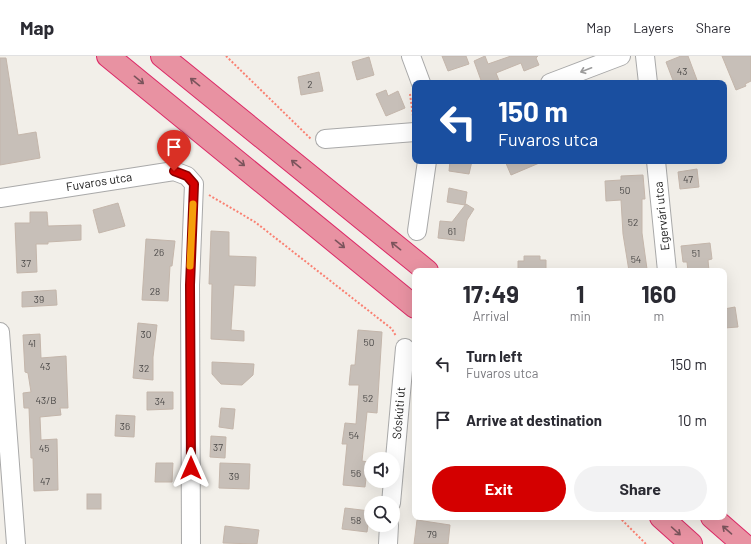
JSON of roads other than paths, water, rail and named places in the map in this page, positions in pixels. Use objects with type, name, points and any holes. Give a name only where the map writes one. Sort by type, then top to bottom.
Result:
[{"type":"highway","points":[[108,56],[412,305]]},
{"type":"highway","points":[[162,56],[423,268]]},
{"type":"highway","points":[[664,520],[691,544]]},
{"type":"highway","points":[[715,520],[743,544]]},
{"type":"street","points":[[411,56],[413,80]]},
{"type":"street","points":[[558,80],[621,56]]},
{"type":"street","points":[[645,56],[648,80]]},
{"type":"street","points":[[325,139],[410,124]]},
{"type":"street","points":[[417,231],[427,164]]},
{"type":"street","name":"Egervári utca","points":[[656,164],[667,268]]},
{"type":"street","name":"Fuvaros utca","points":[[0,198],[174,171],[187,176],[194,186],[190,285],[191,544]]},
{"type":"street","points":[[0,332],[16,544]]},
{"type":"street","name":"Sóskúti út","points":[[392,496],[404,348]]},
{"type":"street","points":[[388,544],[389,532]]}]
